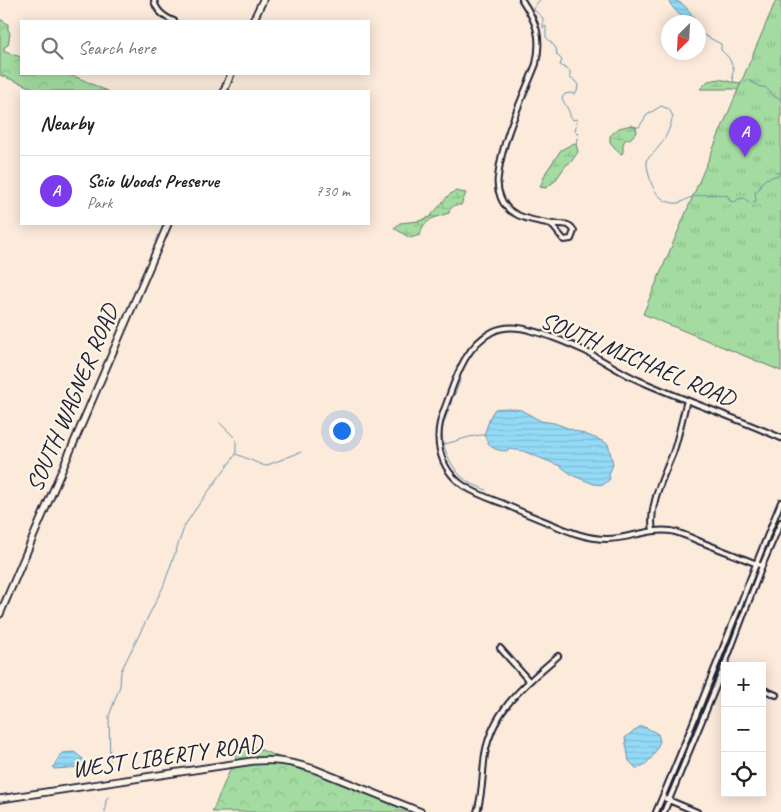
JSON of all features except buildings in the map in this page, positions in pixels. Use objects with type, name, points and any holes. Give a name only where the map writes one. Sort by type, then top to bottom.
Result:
[{"type":"main road","points":[[253,20],[262,0]]},
{"type":"main road","points":[[224,90],[231,75]]},
{"type":"main road","name":"SOUTH WAGNER ROAD","points":[[0,614],[168,225]]},
{"type":"main road","name":"WEST LIBERTY ROAD","points":[[0,798],[243,762],[272,760],[314,769],[421,812]]},
{"type":"street","points":[[154,0],[163,15],[172,20]]},
{"type":"street","points":[[522,0],[532,16],[537,30],[538,54],[536,64],[504,148],[498,177],[498,189],[506,206],[514,213],[552,224],[569,225],[574,231],[573,236],[570,239],[564,240],[552,224]]},
{"type":"street","name":"SOUTH MICHAEL ROAD","points":[[762,566],[672,531],[653,531],[619,539],[597,539],[574,533],[472,490],[456,479],[449,472],[441,456],[438,434],[442,415],[464,360],[471,349],[492,332],[506,328],[520,328],[577,348],[636,379],[780,437]]},
{"type":"street","points":[[653,531],[652,520],[659,489],[675,445],[686,400]]},
{"type":"street","points":[[656,812],[716,669],[781,502]]},
{"type":"street","points":[[727,662],[762,566],[781,522]]},
{"type":"street","points":[[769,532],[781,537]]},
{"type":"street","points":[[500,648],[529,681]]},
{"type":"street","points":[[477,812],[482,794],[485,754],[500,715],[510,700],[558,656]]},
{"type":"street","points":[[716,669],[721,671]]},
{"type":"street","points":[[664,812],[721,677]]},
{"type":"street","points":[[766,691],[776,695]]},
{"type":"street","points":[[662,798],[698,812]]},
{"type":"green space","points":[[776,0],[781,0],[781,371],[643,314]]},
{"type":"green space","points":[[0,19],[8,24],[10,33],[8,45],[4,47],[5,52],[20,57],[20,75],[70,75],[106,90],[38,90],[0,75]]},
{"type":"green space","points":[[720,79],[744,83],[739,91],[735,89],[700,89],[708,81]]},
{"type":"green space","points":[[631,125],[636,127],[637,132],[630,139],[625,140],[623,153],[620,154],[610,142],[610,136],[619,128]]},
{"type":"green space","points":[[574,143],[578,152],[571,162],[566,165],[555,181],[546,188],[540,187],[546,172],[561,150]]},
{"type":"green space","points":[[455,191],[466,193],[461,205],[455,205],[450,209],[449,213],[431,219],[423,226],[420,235],[410,238],[394,228],[400,223],[419,221],[430,217],[448,196]]},
{"type":"green space","points":[[242,742],[413,812],[212,812]]},
{"type":"water","points":[[672,0],[680,3],[692,15],[680,15],[669,1]]},
{"type":"water","points":[[495,409],[521,410],[541,421],[554,423],[608,444],[613,464],[609,475],[610,479],[603,485],[594,484],[574,476],[560,466],[523,451],[509,449],[501,451],[494,449],[484,435]]},
{"type":"water","points":[[641,726],[658,734],[660,741],[652,758],[637,769],[629,761],[625,738]]},
{"type":"water","points":[[74,752],[83,759],[85,765],[83,767],[53,768],[60,755]]},
{"type":"waterway","points":[[540,0],[533,9],[543,18],[543,28],[546,26],[546,37],[556,48],[557,55],[562,60],[560,65],[570,71],[570,78],[578,85],[577,92],[565,94],[562,98],[570,116],[573,120],[576,119],[577,121],[575,131],[578,134],[576,144]]},
{"type":"waterway","points":[[706,36],[721,44],[721,50],[729,58],[734,70],[732,75],[734,82]]},
{"type":"waterway","points":[[744,83],[747,79],[760,87],[765,87],[775,97],[781,99]]},
{"type":"waterway","points":[[636,127],[639,127],[647,115],[661,106],[669,109],[673,116],[663,141],[646,160],[654,189],[666,201],[676,203],[689,198],[713,194],[728,196],[730,201],[735,202],[738,199],[744,198],[750,203],[756,201],[755,192],[760,188],[761,183],[766,179],[781,174]]},
{"type":"waterway","points":[[775,172],[781,173]]},
{"type":"waterway","points":[[454,396],[460,381]]},
{"type":"waterway","points":[[452,400],[442,430],[447,454],[463,478],[486,490]]},
{"type":"waterway","points":[[220,423],[236,439],[236,453]]},
{"type":"waterway","points":[[445,444],[484,435]]},
{"type":"waterway","points":[[110,769],[109,716],[120,686],[121,671],[163,587],[185,525],[236,454],[265,466],[301,452]]},
{"type":"waterway","points":[[105,812],[108,797]]},
{"type":"place","name":"Scio Woods Preserve","points":[[745,157]]}]
